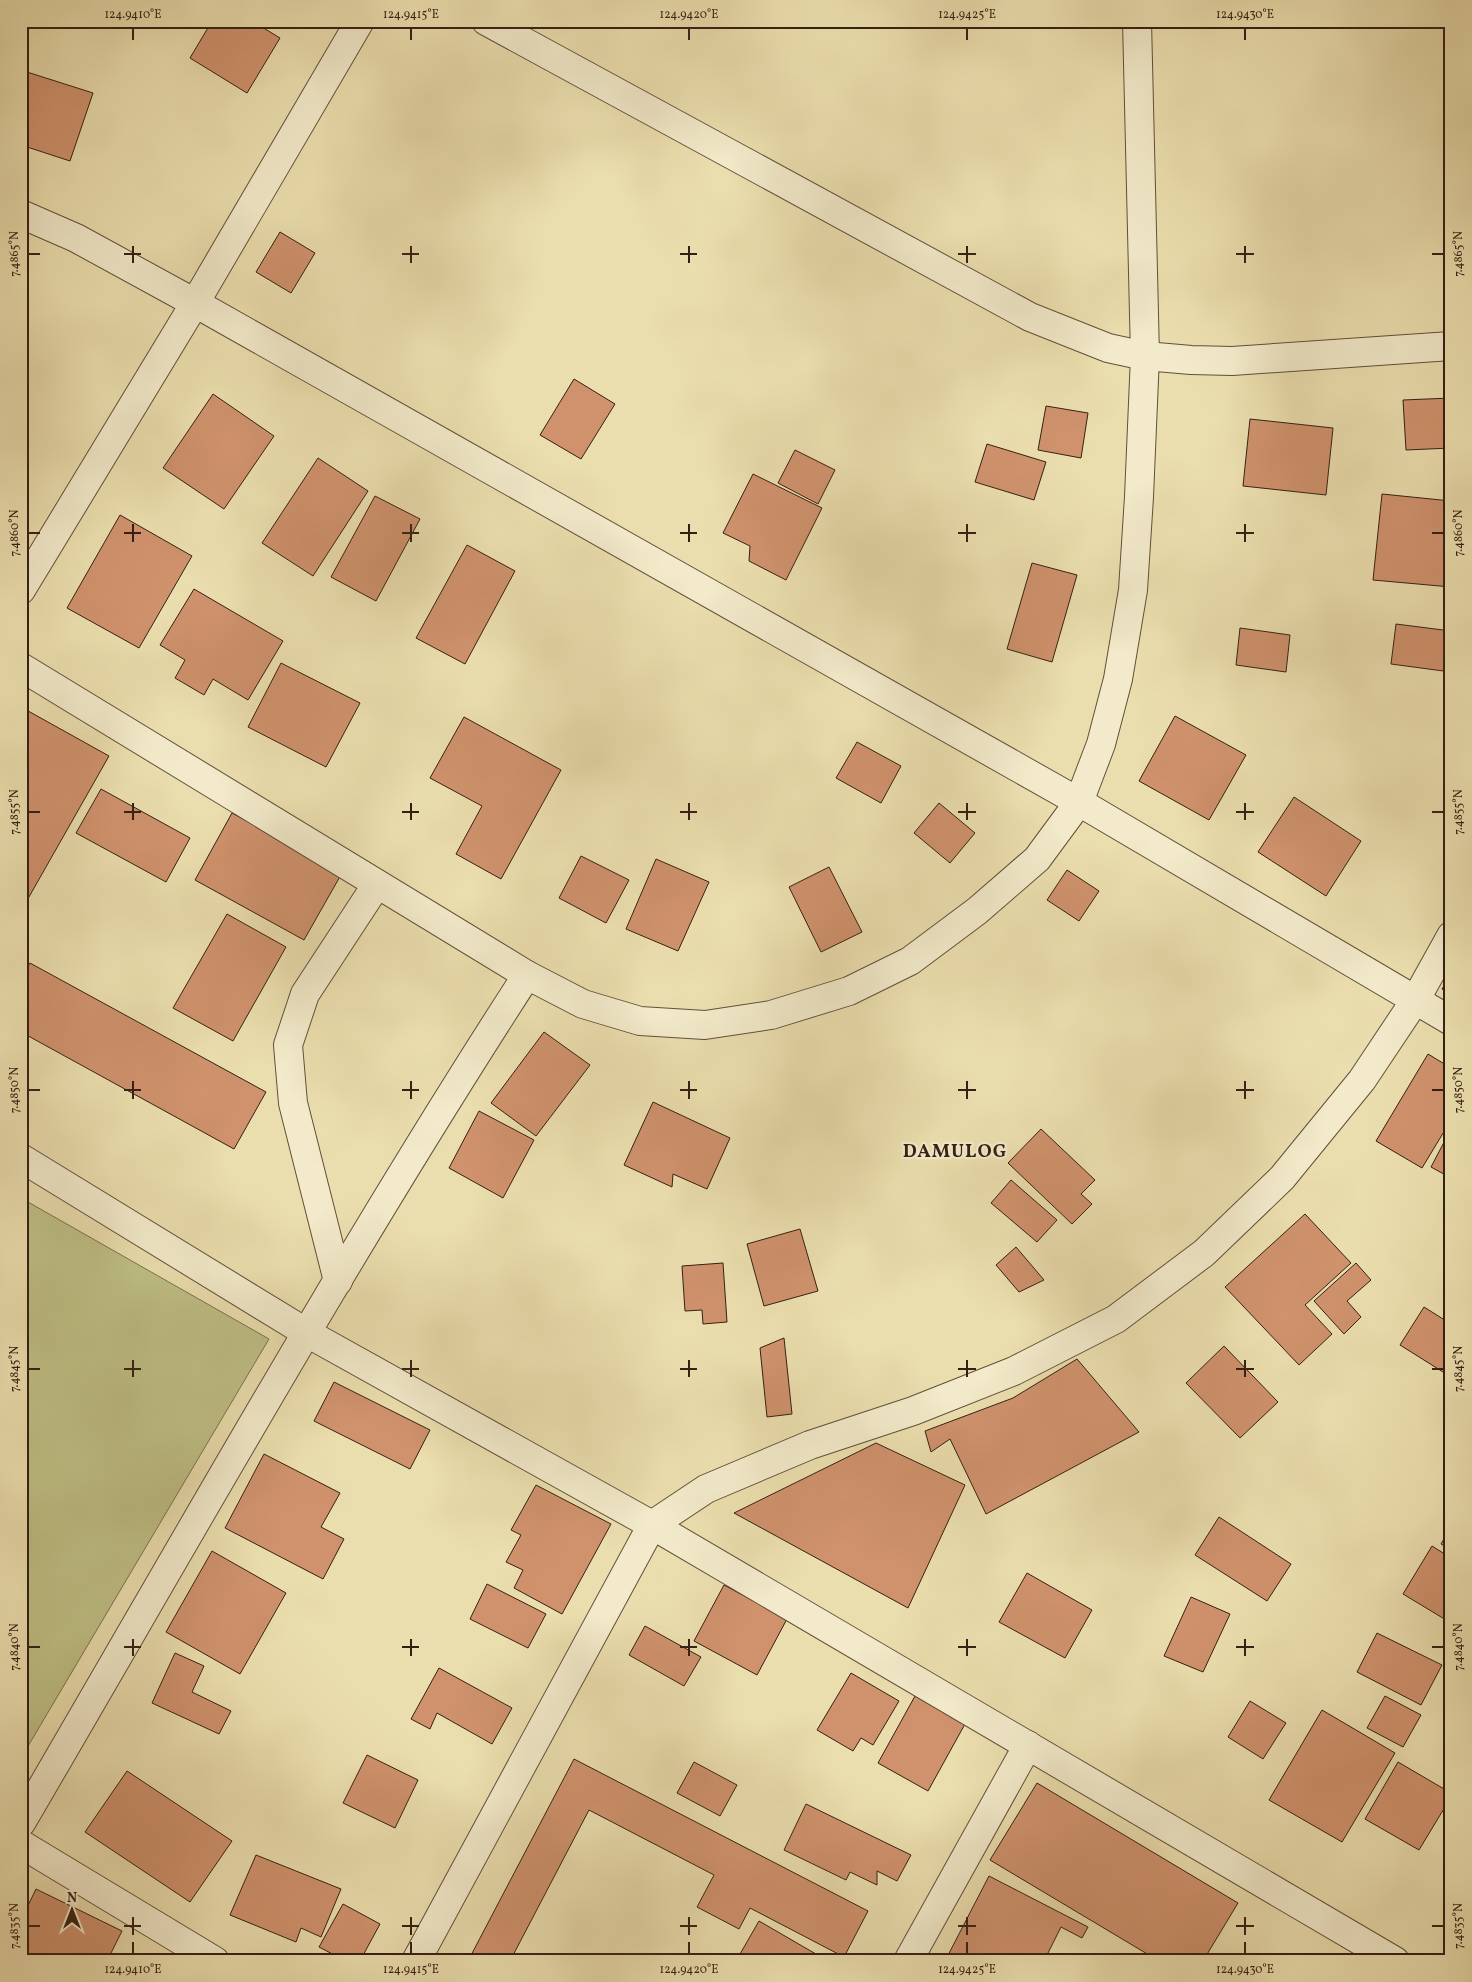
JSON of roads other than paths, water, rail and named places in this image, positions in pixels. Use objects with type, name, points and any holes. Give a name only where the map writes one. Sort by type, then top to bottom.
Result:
[{"type":"street","points":[[21,590],[196,303],[360,21]]},
{"type":"street","points":[[486,21],[1030,317],[1108,348],[1145,356],[1232,361],[1451,346]]},
{"type":"street","points":[[21,668],[528,975],[582,1004],[640,1021],[705,1025],[771,1015],[849,992],[910,961],[977,911],[1038,859],[1079,802],[1101,744],[1116,688],[1132,590],[1139,497],[1145,356],[1137,21]]},
{"type":"street","points":[[21,214],[76,238],[196,303],[1079,802],[1451,1021]]},
{"type":"street","points":[[338,1281],[293,1103],[288,1045],[305,994],[377,884]]},
{"type":"street","points":[[416,1961],[652,1525],[706,1489],[810,1445],[913,1410],[1014,1371],[1116,1319],[1204,1253],[1282,1178],[1362,1080],[1416,999],[1451,936]]},
{"type":"street","points":[[21,1823],[338,1281],[446,1101],[528,975]]},
{"type":"street","points":[[21,1158],[307,1333],[652,1525],[1396,1961]]},
{"type":"street","points":[[908,1961],[1028,1745]]},
{"type":"street","points":[[21,1844],[215,1961]]},
{"type":"district","name":"DAMULOG","points":[[955,1152]]}]
